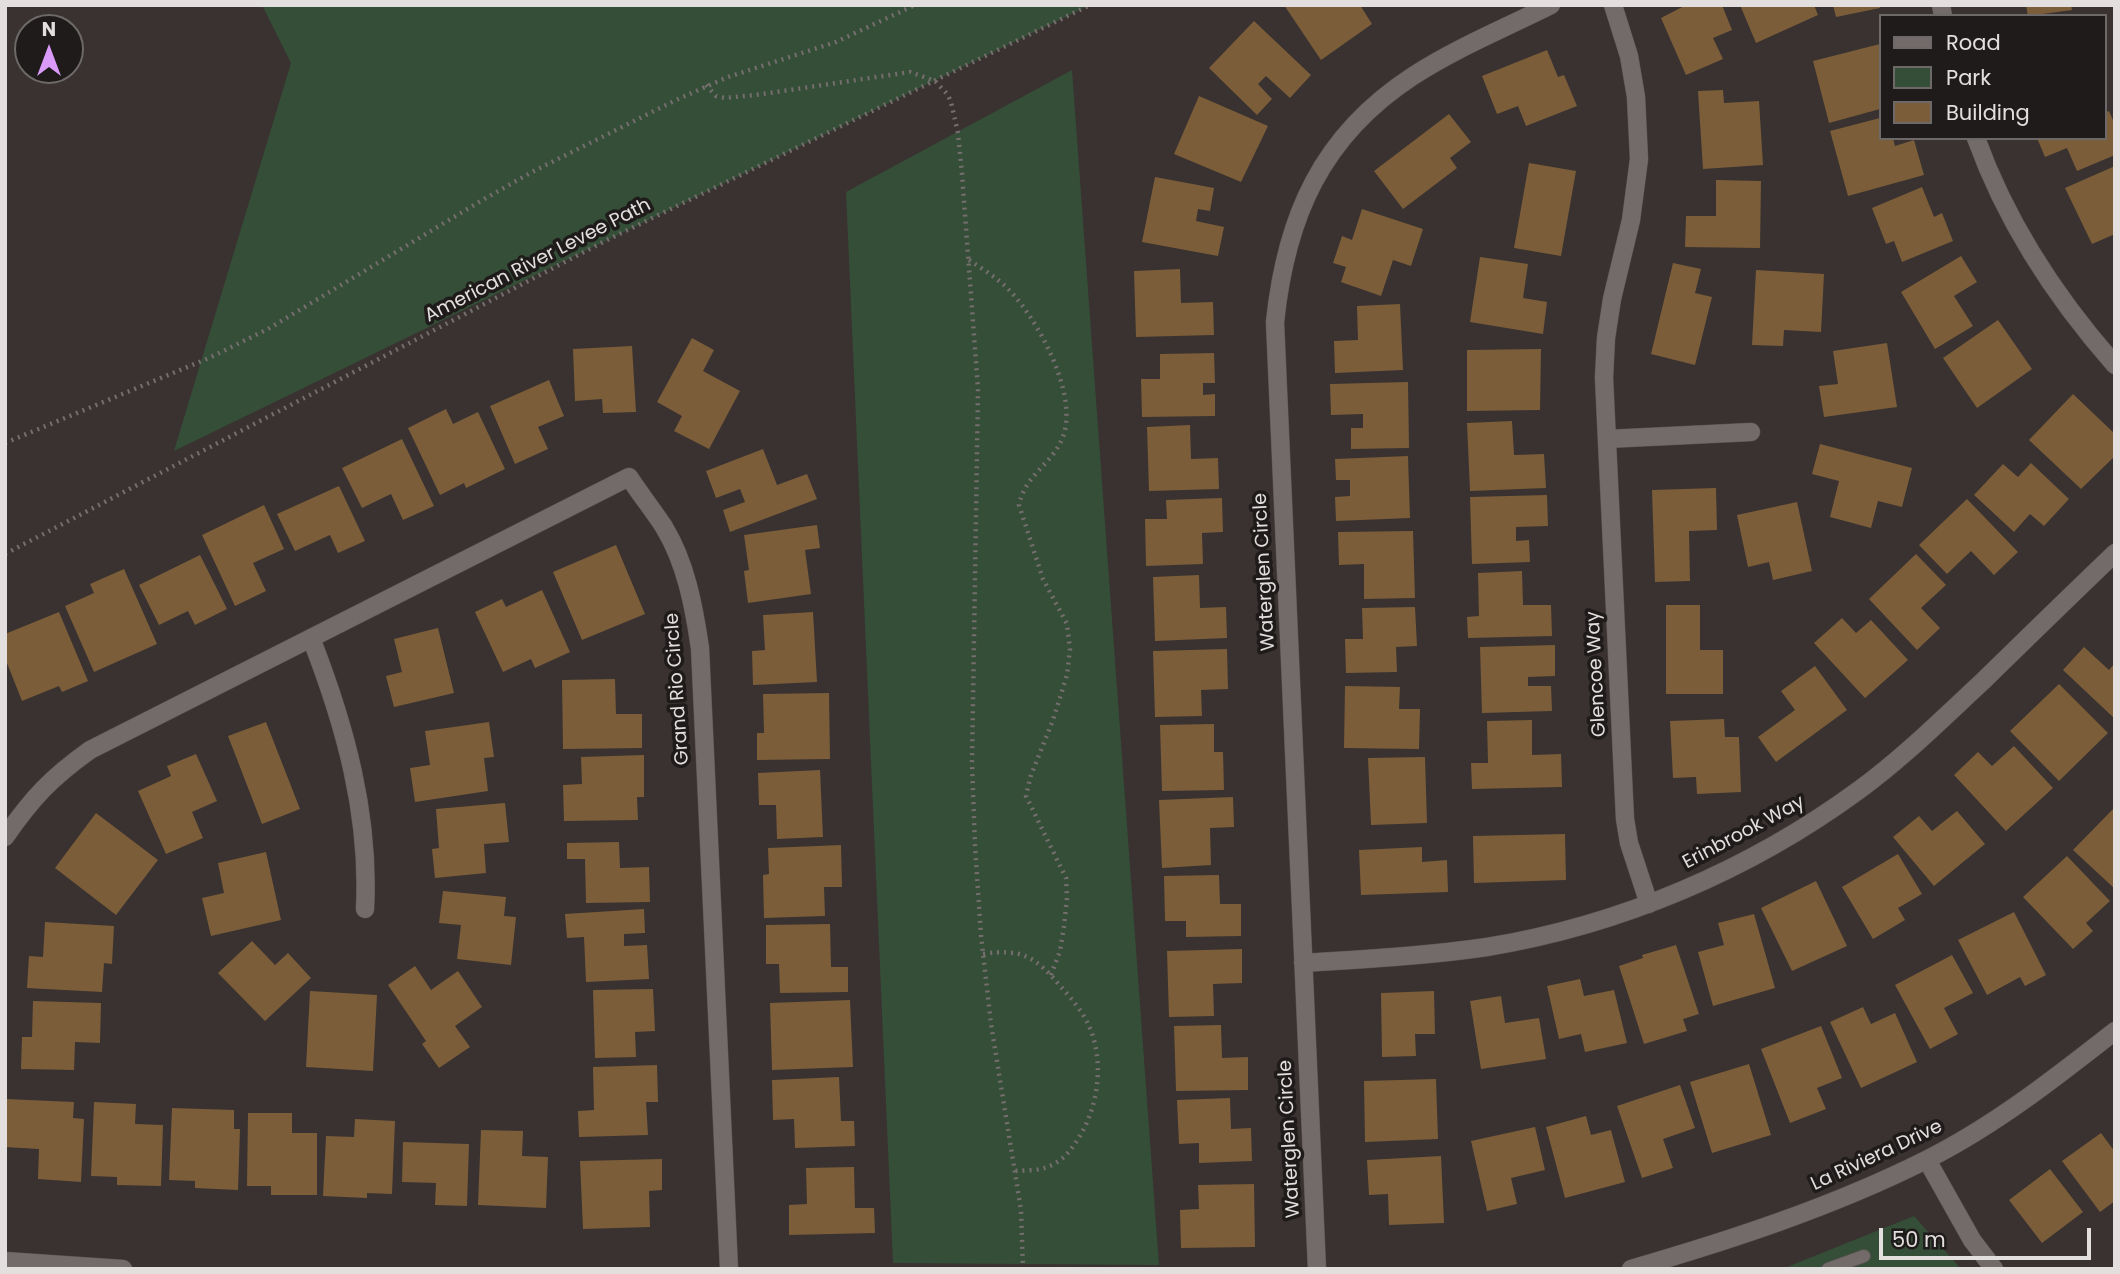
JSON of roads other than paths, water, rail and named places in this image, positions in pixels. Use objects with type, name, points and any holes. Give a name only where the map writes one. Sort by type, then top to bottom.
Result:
[{"type":"street","name":"Waterglen Circle","points":[[1317,1269],[1275,323],[1279,281],[1288,240],[1303,201],[1324,164],[1349,131],[1379,102],[1430,66],[1551,5]]},
{"type":"street","name":"Glencoe Way","points":[[1613,5],[1629,56],[1634,83],[1639,159],[1631,220],[1612,299],[1604,378],[1625,819],[1629,843],[1649,904]]},
{"type":"street","points":[[1977,140],[1987,169],[2017,232],[2054,290],[2082,328],[2115,365]]},
{"type":"street","points":[[1607,439],[1751,432]]},
{"type":"street","name":"Grand Rio Circle","points":[[5,837],[29,804],[56,774],[90,750],[629,477],[665,528],[682,566],[694,607],[700,648],[729,1269]]},
{"type":"street","name":"Erinbrook Way","points":[[1303,963],[1428,954],[1488,947],[1547,935],[1649,904],[1731,868],[1810,823],[1861,789],[1930,731],[2115,553]]},
{"type":"street","points":[[311,638],[331,690],[351,760],[364,832],[367,874],[365,909]]},
{"type":"street","name":"La Riviera Drive","points":[[1631,1269],[1703,1248],[1818,1207],[1927,1160],[2029,1096],[2115,1031]]},
{"type":"street","points":[[1927,1160],[1972,1240],[1994,1269]]},
{"type":"street","points":[[5,1261],[123,1269]]},
{"type":"lane","points":[[1828,1269],[1864,1255]]}]
